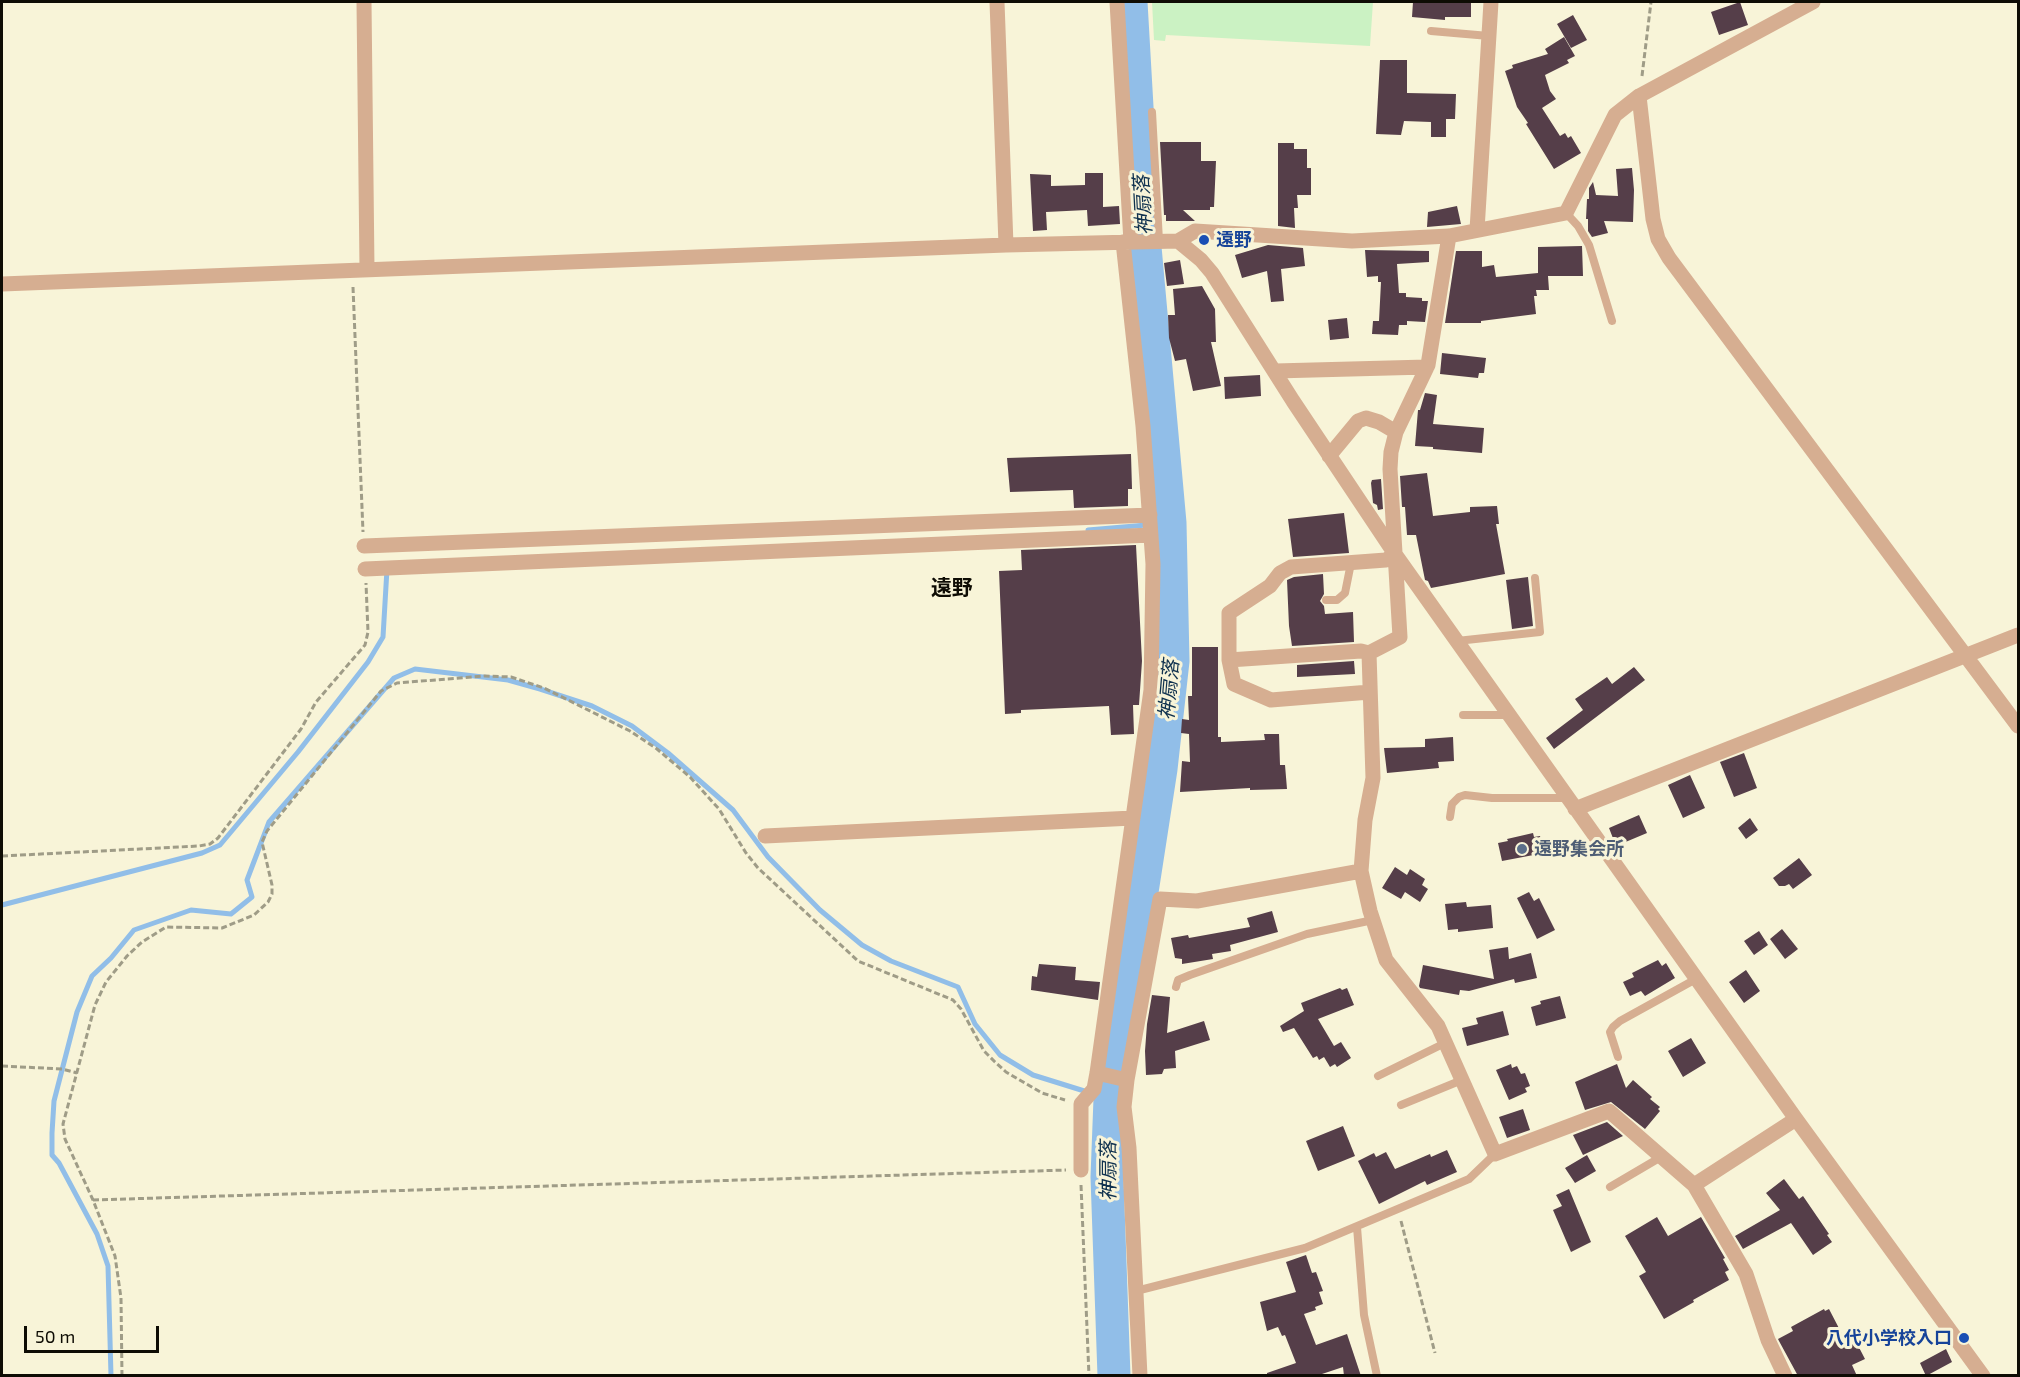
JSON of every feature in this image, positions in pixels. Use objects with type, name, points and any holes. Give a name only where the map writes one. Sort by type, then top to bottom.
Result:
[{"type":"street","points":[[359,269],[364,2]]},
{"type":"street","points":[[997,2],[1006,245]]},
{"type":"street","points":[[1081,1170],[1081,1104],[1094,1089],[1097,1073],[1151,690],[1153,564],[1127,242],[1117,2]]},
{"type":"street","points":[[1477,230],[1491,2]]},
{"type":"street","points":[[2,284],[1006,245],[1178,241],[1195,231],[1352,241],[1449,236],[1566,213],[1616,115],[1639,96],[1813,2]]},
{"type":"street","points":[[1639,96],[1653,219],[1658,239],[1669,258],[2019,726]]},
{"type":"street","points":[[1228,660],[1369,652],[1400,637],[1390,469],[1396,432],[1427,367],[1449,236]]},
{"type":"street","points":[[1178,241],[1201,260],[1212,273],[1293,402],[1395,554],[1796,1119],[1983,1376]]},
{"type":"street","points":[[1275,371],[1427,367]]},
{"type":"street","points":[[1329,456],[1358,421],[1366,418],[1379,422],[1396,432]]},
{"type":"street","points":[[364,546],[1150,515]]},
{"type":"street","points":[[365,569],[1151,535]]},
{"type":"street","points":[[1370,692],[1271,700],[1234,684],[1228,660],[1229,613],[1270,585],[1280,573],[1291,567],[1386,560],[1395,554]]},
{"type":"street","points":[[1571,803],[2019,635]]},
{"type":"street","points":[[1369,652],[1373,778],[1365,820],[1361,871],[1373,920],[1386,960],[1438,1026],[1495,1154],[1609,1111],[1694,1185],[1746,1274],[1768,1340],[1785,1376]]},
{"type":"street","points":[[765,836],[1133,818]]},
{"type":"street","points":[[1140,1376],[1129,1148],[1124,1107],[1160,899],[1197,901],[1361,871]]},
{"type":"street","points":[[1097,1073],[1127,1080]]},
{"type":"street","points":[[1694,1185],[1796,1119]]},
{"type":"lane","points":[[1431,31],[1489,36]]},
{"type":"lane","points":[[1152,112],[1160,241]]},
{"type":"lane","points":[[1566,213],[1578,226],[1589,245],[1612,321]]},
{"type":"lane","points":[[1326,600],[1337,600],[1345,593],[1351,563]]},
{"type":"lane","points":[[1457,641],[1540,632],[1535,578]]},
{"type":"lane","points":[[1463,715],[1510,715]]},
{"type":"lane","points":[[1450,817],[1452,804],[1465,795],[1571,803]]},
{"type":"lane","points":[[1176,987],[1178,980],[1190,975],[1307,934],[1373,920]]},
{"type":"lane","points":[[1618,1058],[1610,1032],[1613,1027],[1696,979]]},
{"type":"lane","points":[[1377,1076],[1445,1042]]},
{"type":"lane","points":[[1401,1105],[1462,1080]]},
{"type":"lane","points":[[1136,1291],[1305,1248],[1469,1179],[1495,1154]]},
{"type":"lane","points":[[1610,1187],[1661,1157]]},
{"type":"lane","points":[[1357,1227],[1364,1315],[1377,1376]]},
{"type":"path","points":[[1639,96],[1651,2]]},
{"type":"path","points":[[359,269],[364,546]]},
{"type":"path","points":[[2,856],[199,846],[210,844],[218,838],[301,729],[316,702],[365,645],[368,632],[365,569]]},
{"type":"path","points":[[122,1376],[121,1298],[115,1256],[65,1139],[63,1124],[95,1005],[106,982],[127,956],[142,942],[166,927],[222,928],[254,915],[268,902],[272,894],[272,885],[262,842],[267,831],[381,691],[397,683],[485,676],[511,677],[544,688],[630,731],[657,749],[690,777],[718,809],[758,868],[858,961],[953,1000],[961,1009],[984,1051],[1006,1072],[1042,1093],[1081,1104]]},
{"type":"path","points":[[2,1066],[62,1069],[77,1073]]},
{"type":"path","points":[[93,1200],[1081,1170],[1089,1376]]},
{"type":"path","points":[[1398,1210],[1435,1353]]},
{"type":"green space","points":[[1152,2],[1373,2],[1370,46],[1166,35],[1165,41],[1154,40]]},
{"type":"building","points":[[1413,2],[1471,2],[1471,17],[1445,17],[1445,20],[1412,17]]},
{"type":"building","points":[[1740,2],[1748,25],[1719,35],[1711,12]]},
{"type":"building","points":[[1573,15],[1587,40],[1571,48],[1557,24]]},
{"type":"building","points":[[1564,37],[1575,56],[1567,60],[1569,63],[1545,75],[1550,91],[1556,99],[1542,108],[1560,136],[1565,133],[1568,138],[1571,136],[1581,153],[1554,169],[1517,107],[1505,71],[1513,68],[1512,65],[1548,54],[1545,49]]},
{"type":"building","points":[[1380,60],[1407,60],[1407,93],[1456,94],[1455,119],[1446,119],[1446,137],[1431,137],[1431,122],[1404,121],[1401,135],[1376,134]]},
{"type":"building","points":[[1160,142],[1201,142],[1201,161],[1216,161],[1214,207],[1210,207],[1210,210],[1183,210],[1195,221],[1166,221]]},
{"type":"building","points":[[1278,143],[1294,143],[1294,149],[1307,149],[1307,168],[1311,168],[1311,195],[1297,195],[1298,208],[1294,208],[1295,228],[1278,226]]},
{"type":"building","points":[[1632,168],[1633,222],[1604,221],[1608,233],[1592,237],[1588,231],[1588,219],[1586,219],[1589,188],[1593,182],[1596,195],[1618,196],[1616,169]]},
{"type":"building","points":[[1085,173],[1103,173],[1103,207],[1119,206],[1120,224],[1088,226],[1087,210],[1046,212],[1047,230],[1033,231],[1030,174],[1051,175],[1051,186],[1085,185]]},
{"type":"building","points":[[1457,206],[1461,224],[1427,227],[1428,212]]},
{"type":"building","points":[[1268,245],[1303,248],[1305,266],[1281,269],[1284,301],[1271,302],[1267,271],[1242,278],[1235,255]]},
{"type":"building","points":[[1582,246],[1583,276],[1548,276],[1549,290],[1536,290],[1537,296],[1534,296],[1536,314],[1481,321],[1481,323],[1445,323],[1456,251],[1482,251],[1482,267],[1494,265],[1496,277],[1538,273],[1538,247]]},
{"type":"building","points":[[1365,250],[1429,251],[1429,262],[1397,264],[1399,293],[1406,293],[1406,297],[1422,298],[1422,301],[1428,301],[1425,322],[1407,321],[1407,325],[1399,325],[1398,335],[1372,334],[1373,321],[1379,321],[1381,282],[1378,282],[1378,276],[1367,277]]},
{"type":"building","points":[[1180,260],[1184,284],[1167,286],[1164,263]]},
{"type":"building","points":[[1202,286],[1215,309],[1216,342],[1211,342],[1221,386],[1193,391],[1186,359],[1175,361],[1169,338],[1168,315],[1175,315],[1173,289]]},
{"type":"building","points":[[1347,318],[1349,338],[1330,340],[1328,320]]},
{"type":"building","points":[[1442,353],[1486,358],[1484,373],[1479,373],[1478,378],[1440,374]]},
{"type":"building","points":[[1260,375],[1261,396],[1225,399],[1224,377]]},
{"type":"building","points":[[1425,393],[1437,395],[1433,424],[1484,428],[1482,453],[1415,446],[1418,410],[1420,410]]},
{"type":"building","points":[[1131,454],[1132,489],[1128,489],[1128,506],[1074,508],[1073,490],[1010,492],[1007,458]]},
{"type":"building","points":[[1427,473],[1433,516],[1470,512],[1470,507],[1497,506],[1499,524],[1496,524],[1505,574],[1431,588],[1425,580],[1416,535],[1407,535],[1400,476]]},
{"type":"building","points":[[1381,479],[1383,509],[1378,510],[1377,505],[1373,503],[1371,483],[1372,480]]},
{"type":"building","points":[[1344,513],[1349,553],[1293,557],[1288,519]]},
{"type":"building","points":[[1136,545],[1142,661],[1139,705],[1133,705],[1134,734],[1111,735],[1109,706],[1021,710],[1021,713],[1005,714],[999,571],[1022,570],[1021,550]]},
{"type":"building","points":[[1323,574],[1324,594],[1320,601],[1324,606],[1325,614],[1353,612],[1354,642],[1292,646],[1287,580],[1294,577]]},
{"type":"building","points":[[1528,577],[1533,626],[1512,629],[1506,580]]},
{"type":"building","points":[[1192,647],[1218,647],[1218,737],[1221,737],[1221,742],[1265,740],[1264,734],[1279,734],[1280,765],[1285,765],[1287,789],[1250,790],[1250,788],[1180,792],[1182,761],[1190,762],[1189,734],[1181,733],[1182,719],[1189,720],[1188,696],[1192,696]]},
{"type":"building","points":[[1354,661],[1355,674],[1297,677],[1297,665]]},
{"type":"building","points":[[1634,667],[1645,680],[1554,749],[1546,738],[1583,710],[1575,699],[1607,677],[1612,684]]},
{"type":"building","points":[[1453,737],[1454,761],[1438,762],[1439,768],[1387,773],[1384,748],[1425,747],[1425,739]]},
{"type":"building","points":[[1744,753],[1757,788],[1734,797],[1720,762]]},
{"type":"building","points":[[1690,775],[1705,808],[1683,818],[1668,785]]},
{"type":"building","points":[[1639,815],[1647,833],[1616,846],[1609,828]]},
{"type":"building","points":[[1750,818],[1758,830],[1746,839],[1738,828]]},
{"type":"building","points":[[1533,833],[1534,837],[1540,836],[1544,853],[1502,861],[1498,843]]},
{"type":"building","points":[[1799,858],[1812,875],[1793,889],[1789,884],[1779,886],[1773,878]]},
{"type":"building","points":[[1395,867],[1407,875],[1410,869],[1425,879],[1422,885],[1428,889],[1420,902],[1405,892],[1401,899],[1382,888]]},
{"type":"building","points":[[1529,892],[1534,901],[1539,898],[1555,930],[1537,939],[1517,898]]},
{"type":"building","points":[[1466,902],[1467,907],[1491,905],[1493,928],[1458,932],[1458,929],[1448,930],[1445,904]]},
{"type":"building","points":[[1272,911],[1278,932],[1230,945],[1231,951],[1212,954],[1213,959],[1182,964],[1182,959],[1175,958],[1171,938],[1188,935],[1189,938],[1250,927],[1247,918]]},
{"type":"building","points":[[1782,929],[1798,949],[1785,959],[1770,939]]},
{"type":"building","points":[[1759,931],[1768,945],[1754,955],[1744,941]]},
{"type":"building","points":[[1508,947],[1509,959],[1531,953],[1537,978],[1515,983],[1514,979],[1469,991],[1460,990],[1459,995],[1419,986],[1423,965],[1494,979],[1489,950]]},
{"type":"building","points":[[1658,960],[1662,966],[1666,963],[1675,978],[1645,996],[1641,991],[1630,996],[1623,982],[1634,977],[1632,973]]},
{"type":"building","points":[[1039,964],[1076,967],[1075,980],[1100,982],[1098,1000],[1031,990],[1032,976],[1037,977]]},
{"type":"building","points":[[1746,970],[1760,991],[1744,1003],[1729,982]]},
{"type":"building","points":[[1340,988],[1342,990],[1347,988],[1354,1005],[1318,1019],[1334,1046],[1341,1042],[1351,1058],[1337,1067],[1335,1064],[1330,1067],[1324,1057],[1319,1060],[1317,1056],[1313,1058],[1294,1028],[1283,1032],[1280,1026],[1304,1011],[1301,1003]]},
{"type":"building","points":[[1152,995],[1170,997],[1167,1033],[1204,1021],[1210,1040],[1175,1051],[1176,1068],[1164,1069],[1162,1074],[1146,1075],[1147,1024]]},
{"type":"building","points":[[1560,996],[1566,1018],[1536,1026],[1531,1007],[1541,1004],[1540,1001]]},
{"type":"building","points":[[1503,1011],[1509,1035],[1467,1046],[1462,1028],[1478,1024],[1476,1018]]},
{"type":"building","points":[[1691,1038],[1706,1063],[1683,1077],[1668,1051]]},
{"type":"building","points":[[1511,1064],[1512,1068],[1517,1066],[1521,1074],[1525,1073],[1530,1086],[1525,1088],[1527,1092],[1509,1100],[1496,1070]]},
{"type":"building","points":[[1617,1064],[1626,1088],[1633,1080],[1660,1107],[1658,1109],[1660,1111],[1645,1129],[1611,1102],[1585,1110],[1575,1082]]},
{"type":"building","points":[[1523,1109],[1530,1130],[1507,1138],[1499,1117]]},
{"type":"building","points":[[1607,1122],[1623,1136],[1583,1155],[1573,1135]]},
{"type":"building","points":[[1343,1126],[1355,1156],[1318,1171],[1306,1141]]},
{"type":"building","points":[[1447,1150],[1457,1172],[1427,1185],[1425,1181],[1379,1204],[1358,1161],[1374,1153],[1376,1157],[1386,1152],[1395,1169],[1430,1154],[1431,1157]]},
{"type":"building","points":[[1587,1155],[1596,1171],[1575,1183],[1565,1168]]},
{"type":"building","points":[[1784,1179],[1799,1199],[1803,1196],[1829,1234],[1827,1235],[1832,1242],[1813,1255],[1791,1223],[1743,1249],[1735,1236],[1780,1210],[1766,1193]]},
{"type":"building","points":[[1569,1189],[1591,1242],[1571,1252],[1553,1210],[1562,1206],[1556,1195]]},
{"type":"building","points":[[1657,1217],[1668,1236],[1701,1217],[1725,1258],[1723,1259],[1729,1270],[1725,1272],[1729,1280],[1664,1319],[1639,1276],[1646,1272],[1625,1236]]},
{"type":"building","points":[[1306,1255],[1312,1273],[1316,1272],[1323,1291],[1319,1292],[1323,1304],[1315,1307],[1316,1310],[1304,1314],[1316,1345],[1347,1334],[1361,1376],[1344,1376],[1343,1367],[1316,1376],[1267,1376],[1267,1373],[1296,1363],[1285,1335],[1282,1336],[1278,1327],[1267,1331],[1260,1302],[1296,1292],[1286,1262]]},
{"type":"building","points":[[1824,1309],[1825,1311],[1829,1309],[1843,1336],[1851,1332],[1865,1359],[1852,1365],[1857,1376],[1798,1376],[1778,1339],[1793,1331],[1791,1327]]},
{"type":"building","points":[[1946,1349],[1952,1362],[1926,1376],[1920,1363]]},
{"type":"waterway","name":"神扇落","points":[[1114,1376],[1107,1177],[1110,1099],[1161,769],[1173,661],[1170,523],[1145,247],[1131,2]]},
{"type":"waterway","points":[[1088,530],[1170,523]]},
{"type":"waterway","points":[[2,905],[202,853],[220,845],[298,752],[368,662],[383,637],[387,569]]},
{"type":"waterway","points":[[111,1376],[108,1266],[97,1234],[59,1163],[52,1155],[54,1101],[77,1012],[92,976],[111,958],[134,930],[191,910],[231,914],[252,897],[247,880],[269,822],[394,678],[415,669],[508,680],[592,706],[632,726],[668,753],[733,810],[768,857],[820,910],[862,945],[891,961],[958,987],[975,1024],[1000,1055],[1033,1075],[1110,1099]]},
{"type":"place","name":"遠野","points":[[1204,240]]},
{"type":"place","name":"遠野集会所","points":[[1522,849]]},
{"type":"place","name":"八代小学校入口","points":[[1964,1338]]},
{"type":"district","name":"遠野","points":[[952,588]]}]
